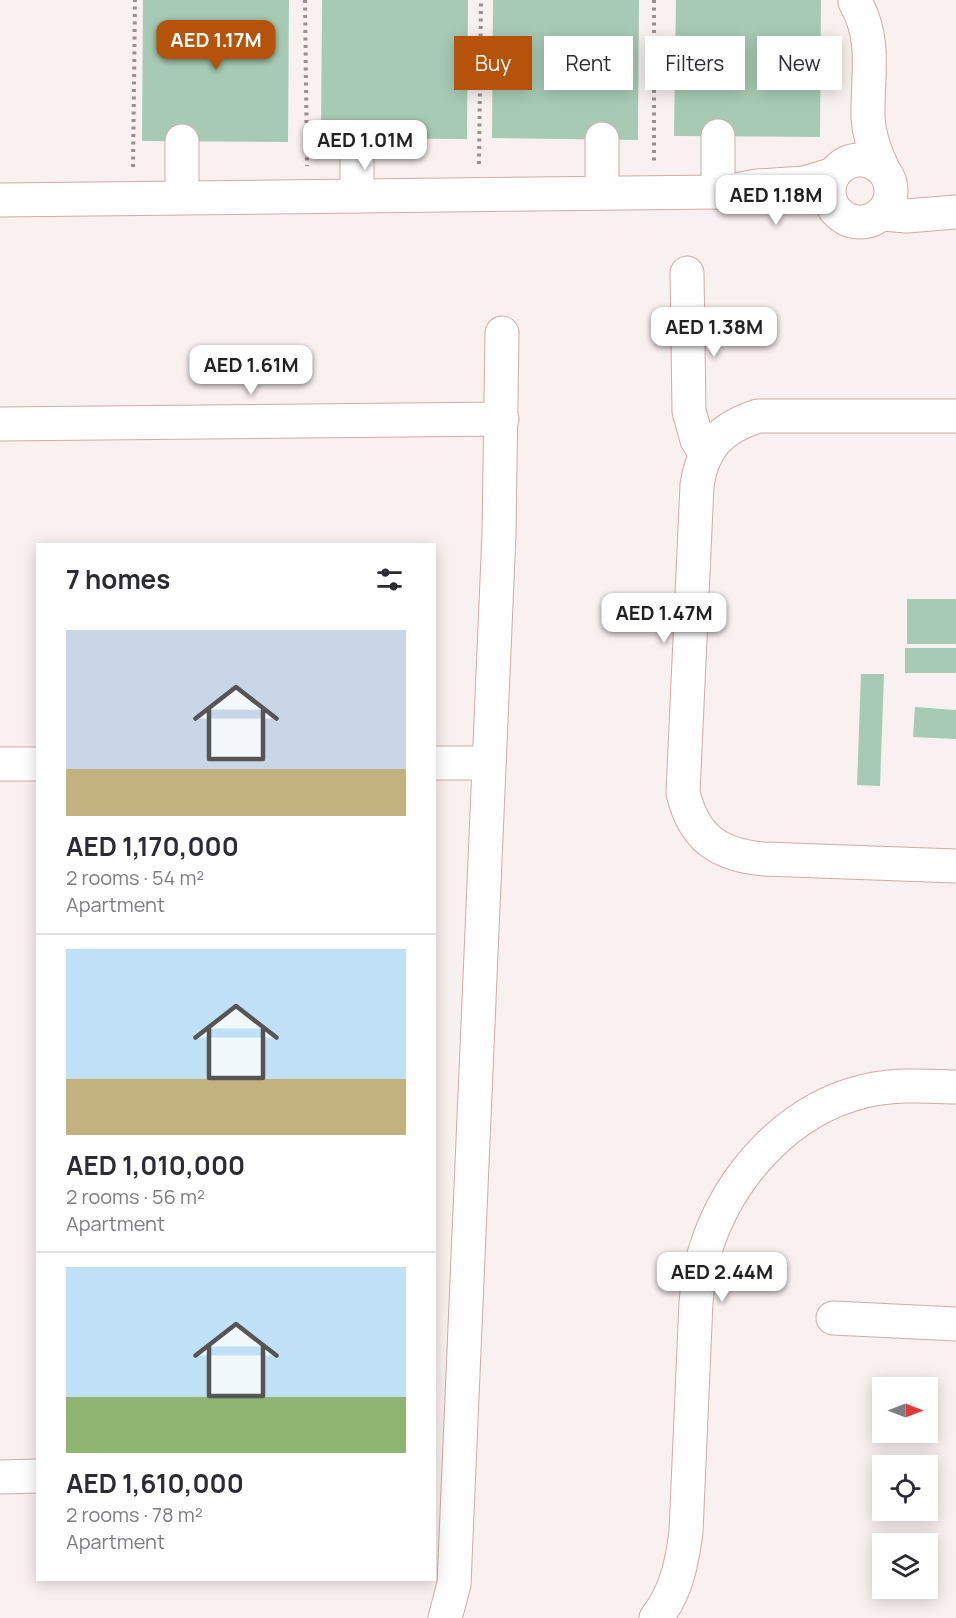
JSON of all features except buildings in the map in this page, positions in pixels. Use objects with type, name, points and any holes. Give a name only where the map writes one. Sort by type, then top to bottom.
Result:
[{"type":"street","points":[[724,191],[757,199],[804,203],[823,208],[847,219],[869,221],[885,189],[868,119],[869,40],[855,1]]},
{"type":"street","points":[[841,216],[834,209],[829,192],[830,182],[848,147],[852,126],[855,1]]},
{"type":"street","points":[[718,136],[724,191]]},
{"type":"street","points":[[357,138],[357,196]]},
{"type":"street","points":[[602,139],[602,193]]},
{"type":"street","points":[[182,141],[182,197]]},
{"type":"street","points":[[0,200],[724,191],[804,183],[837,170],[848,162],[866,159],[875,162],[885,189],[907,216],[956,212]]},
{"type":"street","points":[[885,189],[913,193],[956,204]]},
{"type":"street","points":[[687,273],[689,411],[697,440],[706,454]]},
{"type":"street","points":[[463,1618],[454,1584],[447,1469],[489,763],[497,591],[502,333]]},
{"type":"street","points":[[956,416],[758,416],[742,421],[715,441],[706,454],[697,485],[682,792],[693,823],[704,836],[731,853],[746,857],[956,866]]},
{"type":"street","points":[[0,424],[502,420]]},
{"type":"street","points":[[436,764],[489,763]]},
{"type":"street","points":[[0,764],[36,764]]},
{"type":"street","points":[[656,1618],[674,1587],[682,1560],[686,1532],[698,1285],[705,1251],[725,1202],[749,1167],[773,1141],[816,1111],[863,1092],[894,1086],[956,1087]]},
{"type":"street","points":[[833,1318],[956,1323]]},
{"type":"street","points":[[0,1476],[36,1476]]},
{"type":"street","points":[[445,1618],[454,1584]]},
{"type":"path","points":[[133,198],[135,0]]},
{"type":"path","points":[[305,0],[307,196]]},
{"type":"path","points":[[479,195],[481,0]]},
{"type":"path","points":[[654,0],[655,192]]}]
